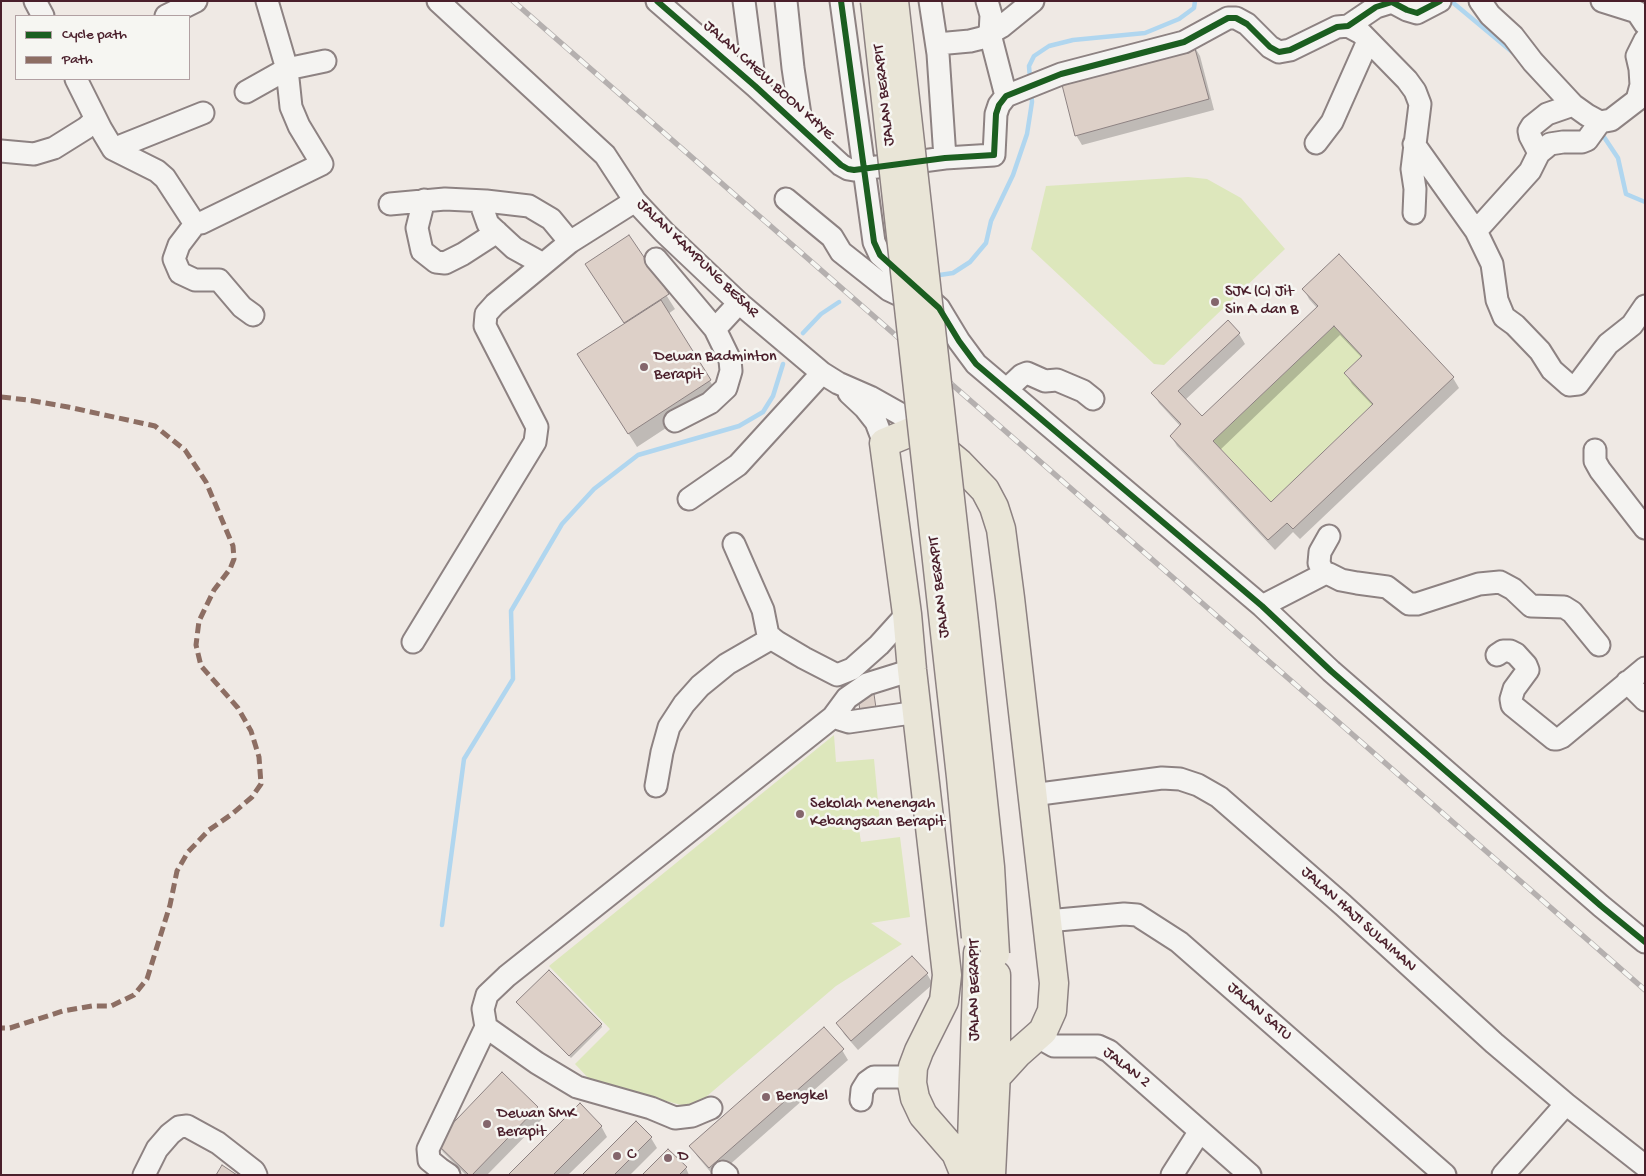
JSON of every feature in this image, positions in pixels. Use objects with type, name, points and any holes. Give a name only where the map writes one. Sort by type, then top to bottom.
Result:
[{"type":"main road","name":"JALAN BERAPIT","points":[[875,1],[961,777],[987,954],[974,1109],[971,1175]]},
{"type":"main road","points":[[894,1],[990,867],[987,954],[996,1012],[996,1077],[990,1175]]},
{"type":"main road","points":[[965,1175],[956,1153],[923,1115],[915,1098],[912,1077],[919,1051],[944,1001],[947,976],[907,614],[884,443],[918,430],[959,463],[985,490],[994,507],[1001,529],[1005,558],[1054,983],[1052,1011],[1043,1031],[1017,1054],[996,1077]]},
{"type":"main road","points":[[996,1012],[1006,1022],[1021,1027],[1034,1020],[1047,1006],[1053,996]]},
{"type":"main road","points":[[923,1115],[947,1125],[960,1123],[974,1109]]},
{"type":"street","points":[[35,1],[42,15]]},
{"type":"street","points":[[168,15],[196,1]]},
{"type":"street","points":[[253,315],[242,306],[219,280],[195,280],[180,273],[174,259],[179,244],[195,224],[201,223],[322,164],[299,126],[291,107],[287,69],[267,1]]},
{"type":"street","name":"JALAN KAMPUNG BESAR","points":[[438,1],[605,155],[635,201],[664,232],[739,303],[830,378]]},
{"type":"street","name":"JALAN CHEW BOON KHYE","points":[[657,1],[802,128],[841,166],[848,170],[945,158],[994,155],[996,114],[999,105],[1023,90]]},
{"type":"street","points":[[744,1],[755,86]]},
{"type":"street","points":[[786,1],[802,128]]},
{"type":"street","points":[[841,1],[874,242],[880,255],[939,308],[959,341],[976,364],[1262,606],[1354,691],[1645,942]]},
{"type":"street","points":[[930,1],[937,44],[945,158]]},
{"type":"street","points":[[987,1],[991,15],[990,34],[1023,90],[1061,74],[1184,42],[1228,18],[1236,18],[1247,24],[1270,47],[1279,52],[1290,50],[1337,27],[1348,26],[1376,7],[1392,2],[1417,13],[1440,1]]},
{"type":"street","points":[[937,44],[970,41],[990,34],[1033,1]]},
{"type":"street","points":[[1480,1],[1490,15],[1513,36],[1533,62],[1573,104],[1600,122],[1611,120],[1637,100],[1641,86],[1637,56],[1645,40]]},
{"type":"street","points":[[1602,1],[1637,12],[1645,24]]},
{"type":"street","points":[[1348,26],[1361,33],[1407,80],[1415,91],[1420,104],[1412,169],[1416,189],[1414,213]]},
{"type":"street","points":[[1316,143],[1332,122],[1368,41]]},
{"type":"street","points":[[246,92],[287,69],[325,62]]},
{"type":"street","points":[[76,80],[113,148],[157,171],[165,178],[195,224]]},
{"type":"street","points":[[1539,154],[1530,136],[1529,131],[1532,126],[1547,114],[1573,104]]},
{"type":"street","points":[[113,148],[203,112]]},
{"type":"street","points":[[1,151],[34,154],[54,148],[86,128],[96,119]]},
{"type":"street","points":[[1476,231],[1530,171],[1539,154],[1550,144],[1582,142],[1586,140],[1600,122]]},
{"type":"street","points":[[1414,144],[1476,231],[1492,264],[1497,300],[1504,317],[1515,325],[1540,351],[1552,370],[1569,385],[1578,384],[1608,344],[1632,325],[1645,306]]},
{"type":"street","points":[[390,204],[446,199],[529,206],[551,219],[570,242]]},
{"type":"street","points":[[786,199],[832,238],[841,252],[890,290],[908,300]]},
{"type":"street","points":[[424,200],[417,228],[422,252],[436,262],[445,263],[497,232]]},
{"type":"street","points":[[486,201],[483,210],[488,224],[514,248],[543,264]]},
{"type":"street","points":[[412,642],[535,442],[537,427],[532,414],[485,326],[486,314],[495,304],[570,242],[635,201]]},
{"type":"street","points":[[656,259],[715,329],[730,360],[730,371],[726,388],[710,403],[675,421]]},
{"type":"street","points":[[715,329],[739,303]]},
{"type":"street","points":[[1006,389],[1027,373],[1045,381],[1057,380],[1083,391],[1093,398]]},
{"type":"street","points":[[830,378],[884,404],[902,415],[918,430]]},
{"type":"street","points":[[830,378],[865,408],[876,422],[884,443]]},
{"type":"street","points":[[689,499],[738,465],[830,378]]},
{"type":"street","points":[[1595,450],[1595,461],[1600,470],[1645,528]]},
{"type":"street","points":[[1324,574],[1319,563],[1320,552],[1329,536]]},
{"type":"street","points":[[734,544],[763,610],[768,635],[804,658],[837,675],[852,669],[907,614]]},
{"type":"street","points":[[1262,606],[1324,574],[1329,574],[1341,580],[1387,587],[1409,604],[1417,604],[1479,584],[1500,582],[1513,589],[1531,606],[1564,608],[1572,612],[1599,645]]},
{"type":"street","points":[[656,786],[669,727],[684,704],[700,686],[727,664],[772,638]]},
{"type":"street","points":[[1497,655],[1503,651],[1510,651],[1516,654],[1526,665],[1528,670],[1514,690],[1511,699],[1512,704],[1545,733],[1557,740],[1645,668]]},
{"type":"street","points":[[449,1175],[429,1160],[428,1149],[486,1027],[483,1009],[487,995],[507,976],[833,717],[847,698],[867,684],[912,670]]},
{"type":"street","points":[[1627,682],[1645,700]]},
{"type":"street","points":[[833,717],[849,722],[918,712]]},
{"type":"street","name":"JALAN HAJI SULAIMAN","points":[[1032,796],[1162,778],[1180,779],[1198,784],[1226,804],[1343,905],[1494,1043],[1566,1104],[1645,1166]]},
{"type":"street","name":"JALAN SATU","points":[[1047,921],[1124,914],[1137,915],[1146,920],[1179,942],[1445,1175]]},
{"type":"street","points":[[486,1027],[537,1063],[577,1087],[651,1108],[674,1118],[692,1116],[711,1108]]},
{"type":"street","name":"JALAN 2","points":[[1038,1037],[1054,1046],[1098,1046],[1110,1051],[1250,1175]]},
{"type":"street","points":[[861,1100],[862,1090],[867,1082],[874,1077],[912,1077]]},
{"type":"street","points":[[1503,1175],[1566,1104]]},
{"type":"street","points":[[144,1175],[161,1144],[178,1127],[187,1126],[218,1143],[254,1171],[256,1175]]},
{"type":"street","points":[[1172,1175],[1200,1131]]},
{"type":"green space","points":[[1188,177],[1207,179],[1241,198],[1285,249],[1164,365],[1154,364],[1031,249],[1046,186]]},
{"type":"green space","points":[[1334,326],[1362,356],[1344,373],[1373,404],[1271,502],[1213,441]]},
{"type":"green space","points":[[834,735],[836,762],[874,759],[880,823],[843,827],[842,830],[859,829],[861,842],[900,837],[910,917],[871,923],[902,944],[836,986],[693,1108],[592,1082],[575,1064],[610,1029],[549,966]]},
{"type":"building","points":[[1194,45],[1209,99],[1075,136],[1061,81]]},
{"type":"building","points":[[629,235],[669,294],[624,323],[585,264]]},
{"type":"building","points":[[1339,254],[1454,377],[1293,529],[1287,523],[1268,540],[1170,436],[1181,424],[1151,393],[1228,320],[1240,333],[1178,391],[1202,416],[1318,306],[1302,289]],"holes":[[[1334,326],[1362,356],[1344,373],[1373,404],[1271,502],[1213,441]]]},
{"type":"building","name":"Dewan Badminton Berapit","points":[[661,300],[711,380],[628,434],[577,354]]},
{"type":"building","points":[[874,694],[876,708],[860,711],[858,697]]},
{"type":"building","points":[[912,956],[928,973],[851,1041],[836,1023]]},
{"type":"building","points":[[549,970],[602,1024],[569,1056],[516,1002]]},
{"type":"building","name":"Bengkel","points":[[824,1027],[844,1049],[709,1168],[689,1146]]},
{"type":"building","name":"Dewan SMK Berapit","points":[[502,1072],[538,1107],[472,1175],[469,1175],[435,1142]]},
{"type":"building","points":[[580,1103],[602,1126],[553,1175],[508,1175]]},
{"type":"building","name":"C","points":[[636,1121],[652,1137],[614,1175],[582,1175]]},
{"type":"building","name":"D","points":[[668,1149],[687,1167],[679,1175],[642,1175]]},
{"type":"building","points":[[222,1165],[237,1175],[216,1175]]},
{"type":"waterway","points":[[1030,79],[1029,66],[1034,56],[1049,46],[1073,40],[1145,33],[1179,19],[1194,8],[1195,1]]},
{"type":"waterway","points":[[1451,1],[1517,56]]},
{"type":"waterway","points":[[933,276],[953,273],[970,262],[986,243],[991,221],[1013,175],[1027,134],[1032,102],[1031,91]]},
{"type":"waterway","points":[[1604,137],[1618,158],[1626,194],[1645,202]]},
{"type":"waterway","points":[[803,333],[821,314],[839,302]]},
{"type":"waterway","points":[[442,925],[464,759],[513,679],[511,611],[562,524],[594,489],[638,455],[739,426],[763,412],[773,396],[783,364]]},
{"type":"railway","points":[[513,1],[1645,990]]},
{"type":"marked path","points":[[1,397],[68,407],[155,426],[185,450],[206,482],[233,546],[234,559],[230,569],[214,590],[199,621],[196,645],[201,666],[238,708],[251,731],[259,757],[261,784],[252,797],[209,830],[188,852],[177,871],[170,905],[147,979],[134,995],[111,1006],[92,1006],[63,1011],[10,1028],[1,1028]]},
{"type":"cycle path","points":[[657,1],[755,86],[841,165],[854,170],[945,158],[994,155],[996,114],[999,105],[1006,96],[1061,74],[1184,42],[1228,18],[1236,18],[1247,24],[1270,47],[1279,52],[1290,50],[1337,27],[1348,26],[1376,7],[1392,2],[1417,13],[1440,1]]},
{"type":"cycle path","points":[[841,1],[874,242],[880,255],[939,308],[959,341],[976,364],[1262,606],[1331,671],[1645,942]]},
{"type":"place","name":"SJK (C) Jit Sin A dan B","points":[[1215,302]]},
{"type":"place","name":"Dewan Badminton Berapit","points":[[644,367]]},
{"type":"place","name":"Sekolah Menengah Kebangsaan Berapit","points":[[800,814]]},
{"type":"place","name":"Bengkel","points":[[766,1097]]},
{"type":"place","name":"Dewan SMK Berapit","points":[[487,1124]]},
{"type":"place","name":"C","points":[[617,1156]]},
{"type":"place","name":"D","points":[[668,1158]]}]
